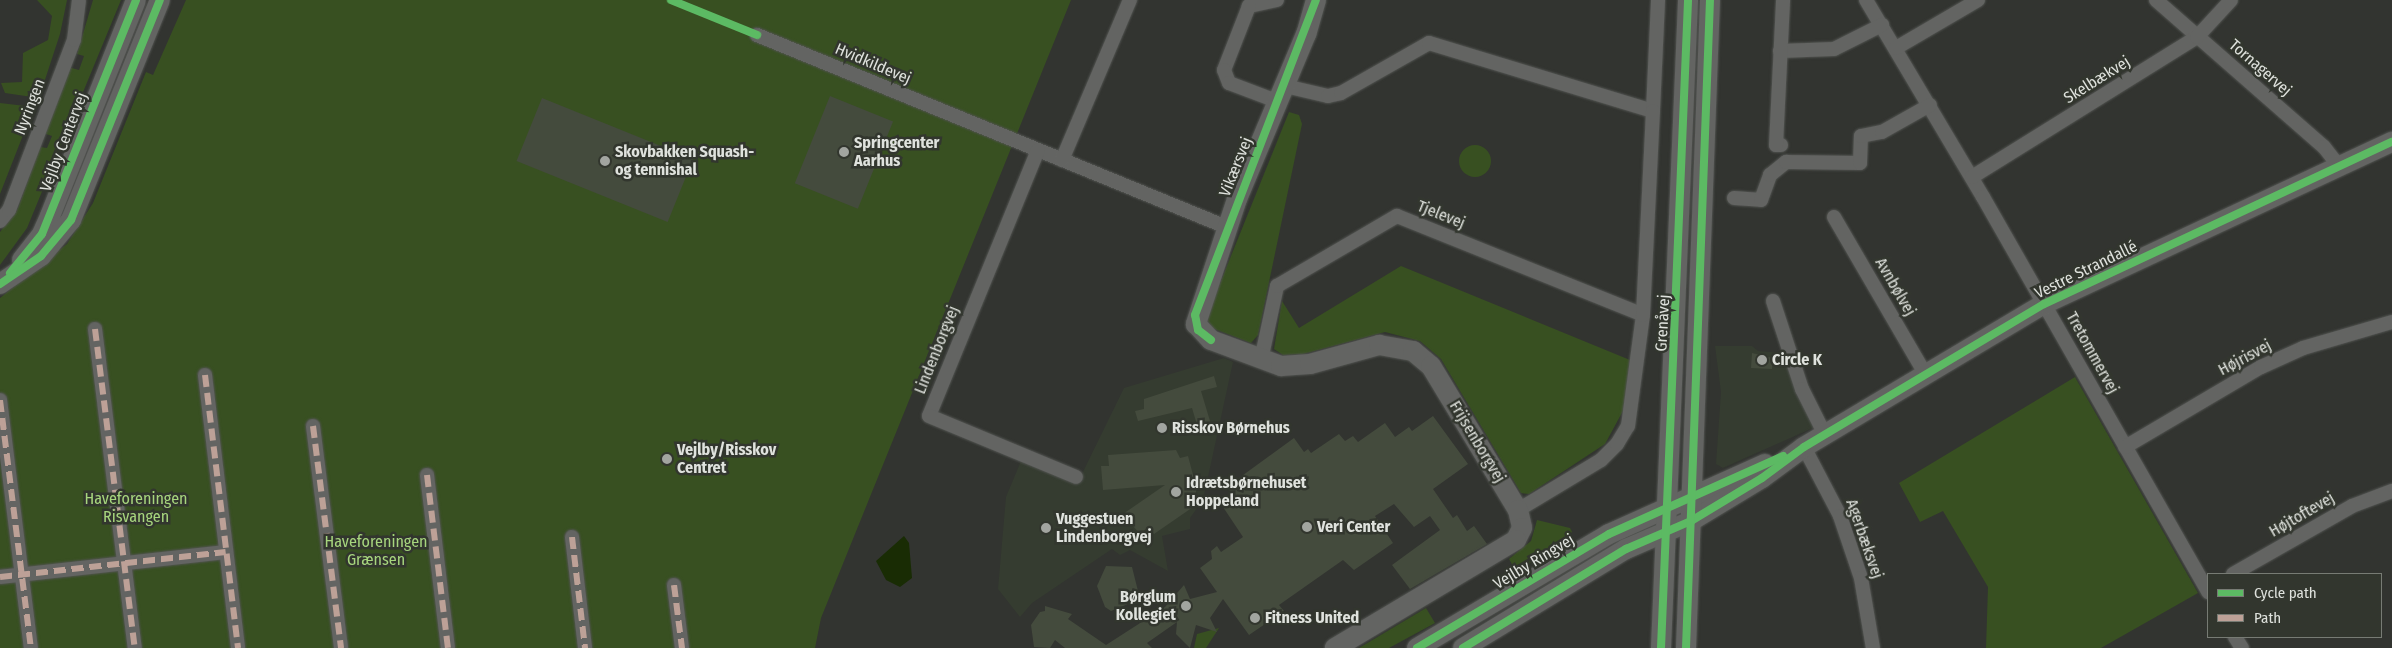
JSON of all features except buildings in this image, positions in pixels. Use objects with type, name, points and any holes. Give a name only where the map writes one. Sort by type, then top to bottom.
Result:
[{"type":"street","name":"Nyringen","points":[[0,221],[8,210],[71,48],[79,0]]},
{"type":"street","name":"Vejlby Centervej","points":[[0,283],[42,234],[136,0]]},
{"type":"street","name":"Vejlby Centervej","points":[[0,283],[41,256],[71,220],[160,0]]},
{"type":"street","points":[[1062,160],[1130,0]]},
{"type":"street","points":[[1277,0],[1249,6],[1224,70],[1229,83],[1282,94],[1328,96],[1341,93],[1429,43],[1653,111]]},
{"type":"street","name":"Vikærsvej","points":[[1211,340],[1198,330],[1195,315],[1229,228],[1240,190],[1282,94],[1316,0]]},
{"type":"street","points":[[1518,510],[1601,460],[1617,444],[1628,426],[1634,402],[1643,316],[1658,0]]},
{"type":"street","name":"Grenåvej","points":[[1661,648],[1688,0]]},
{"type":"street","points":[[1686,648],[1710,0]]},
{"type":"street","points":[[1781,145],[1776,145],[1783,0]]},
{"type":"street","name":"Tretommervej","points":[[1866,0],[1972,177],[2124,447],[2207,588]]},
{"type":"street","points":[[1896,48],[1978,0]]},
{"type":"street","name":"Tornagervej","points":[[2156,0],[2324,147],[2339,166]]},
{"type":"street","name":"Skelbækvej","points":[[1972,177],[2197,37],[2230,0]]},
{"type":"street","points":[[1780,51],[1834,49],[1882,26]]},
{"type":"street","name":"Hvidkildevej","points":[[757,35],[1229,228]]},
{"type":"street","points":[[1734,198],[1760,200],[1770,174],[1786,162],[1860,163],[1861,136],[1882,132],[1930,105]]},
{"type":"street","name":"Vestre Strandallé","points":[[1668,505],[1804,447],[2044,304],[2392,142]]},
{"type":"street","name":"Lindenborgvej","points":[[1038,150],[929,416],[1076,477]]},
{"type":"street","name":"Tjelevej","points":[[1261,360],[1277,286],[1398,216],[1643,316]]},
{"type":"street","name":"Avnbølvej","points":[[1834,217],[1926,375]]},
{"type":"street","points":[[1773,301],[1802,389],[1825,435]]},
{"type":"street","name":"Højrisvej","points":[[2124,447],[2286,356],[2353,330],[2392,322]]},
{"type":"street","points":[[95,328],[135,648]]},
{"type":"street","name":"Frijsenborgvej","points":[[1211,340],[1261,360],[1296,367],[1379,345],[1413,351],[1431,366],[1518,510],[1522,528],[1516,540],[1335,648]]},
{"type":"street","points":[[205,375],[238,648]]},
{"type":"street","points":[[0,400],[31,648]]},
{"type":"street","points":[[313,426],[342,648]]},
{"type":"street","name":"Vestre Strandallé","points":[[1691,521],[1762,478],[1804,447]]},
{"type":"street","name":"Agerbæksvej","points":[[1804,447],[1846,534],[1870,614],[1873,648]]},
{"type":"street","points":[[426,475],[448,648]]},
{"type":"street","name":"Højtoftevej","points":[[2235,573],[2352,506],[2392,491]]},
{"type":"street","name":"Vejlby Ringvej","points":[[1417,648],[1609,534],[1668,505]]},
{"type":"street","points":[[1463,648],[1626,549],[1691,521]]},
{"type":"street","points":[[572,536],[585,648]]},
{"type":"street","points":[[0,577],[226,552]]},
{"type":"street","points":[[674,585],[682,648]]},
{"type":"shaded area","points":[[1715,346],[1752,346],[1758,351],[1783,353],[1815,427],[1723,468],[1716,464],[1721,392]]},
{"type":"shaded area","name":"Risskov Børnehus","points":[[1224,358],[1233,362],[1203,500],[1190,518],[1190,529],[1162,536],[1168,571],[1130,550],[1120,555],[1112,549],[1032,603],[1020,617],[998,589],[1006,497],[1021,461],[1077,484],[1124,388]]},
{"type":"shaded area","points":[[904,536],[909,543],[912,578],[900,587],[886,580],[876,561]]},
{"type":"green space","points":[[37,0],[67,0],[60,34],[39,98],[5,93],[1,83],[22,82],[23,53],[48,40],[52,16]]},
{"type":"green space","points":[[93,0],[121,0],[27,228],[0,265],[0,232],[18,208],[40,147],[47,148],[52,136],[43,133],[68,67],[79,70],[84,56],[77,54]]},
{"type":"green space","name":"Vejlby/Risskov Centret","points":[[186,0],[1071,0],[821,618],[815,648],[0,648],[0,298],[67,244],[93,203],[146,72],[153,75]]},
{"type":"green space","points":[[0,103],[34,107],[0,194]]},
{"type":"green space","points":[[1289,112],[1299,115],[1302,124],[1258,335],[1251,343],[1212,328],[1206,318]]},
{"type":"green space","points":[[1475,145],[1481,146],[1486,150],[1490,155],[1490,167],[1486,172],[1481,176],[1475,177],[1469,176],[1464,172],[1460,167],[1459,161],[1460,155],[1464,150],[1469,146]]},
{"type":"green space","points":[[1401,266],[1630,360],[1624,409],[1605,444],[1529,494],[1521,493],[1441,359],[1420,341],[1385,332],[1303,354],[1283,355],[1274,349],[1282,301],[1299,328]]},
{"type":"green space","points":[[2075,377],[2198,593],[2101,648],[1986,648],[1988,587],[1943,511],[1920,522],[1899,483]]},
{"type":"green space","points":[[1537,520],[1570,528],[1572,532],[1517,573],[1509,559],[1531,541]]},
{"type":"green space","points":[[1426,608],[1435,623],[1389,648],[1359,648]]},
{"type":"green space","points":[[1219,628],[1206,648],[1194,648],[1197,634]]},
{"type":"marked path","points":[[95,329],[135,648]]},
{"type":"marked path","points":[[205,375],[238,648]]},
{"type":"marked path","points":[[0,400],[31,648]]},
{"type":"marked path","points":[[313,426],[341,648]]},
{"type":"marked path","points":[[427,475],[448,648]]},
{"type":"marked path","points":[[572,537],[585,648]]},
{"type":"marked path","points":[[0,577],[226,552]]},
{"type":"marked path","points":[[674,585],[682,648]]},
{"type":"cycle path","points":[[10,273],[42,234],[136,0]]},
{"type":"cycle path","points":[[0,284],[41,256],[71,220],[160,0]]},
{"type":"cycle path","points":[[671,0],[757,35]]},
{"type":"cycle path","points":[[1211,340],[1198,330],[1195,315],[1316,0]]},
{"type":"cycle path","points":[[1661,648],[1688,0]]},
{"type":"cycle path","points":[[1686,648],[1710,0]]},
{"type":"cycle path","points":[[1463,648],[1626,549],[1691,521],[1762,478],[1804,447],[2044,304],[2392,142]]},
{"type":"cycle path","points":[[1417,648],[1609,534],[1783,456]]},
{"type":"place","name":"Springcenter Aarhus","points":[[844,152]]},
{"type":"place","name":"Skovbakken Squash- og tennishal","points":[[605,161]]},
{"type":"place","name":"Circle K","points":[[1762,360]]},
{"type":"place","name":"Risskov Børnehus","points":[[1162,428]]},
{"type":"place","name":"Vejlby/Risskov Centret","points":[[667,459]]},
{"type":"place","name":"Idrætsbørnehuset Hoppeland","points":[[1176,492]]},
{"type":"place","name":"Veri Center","points":[[1307,527]]},
{"type":"place","name":"Vuggestuen Lindenborgvej","points":[[1046,528]]},
{"type":"place","name":"Børglum Kollegiet","points":[[1186,606]]},
{"type":"place","name":"Fitness United","points":[[1255,618]]},
{"type":"park label","name":"Haveforeningen Risvangen","points":[[136,508]]},
{"type":"park label","name":"Haveforeningen Grænsen","points":[[376,551]]}]
